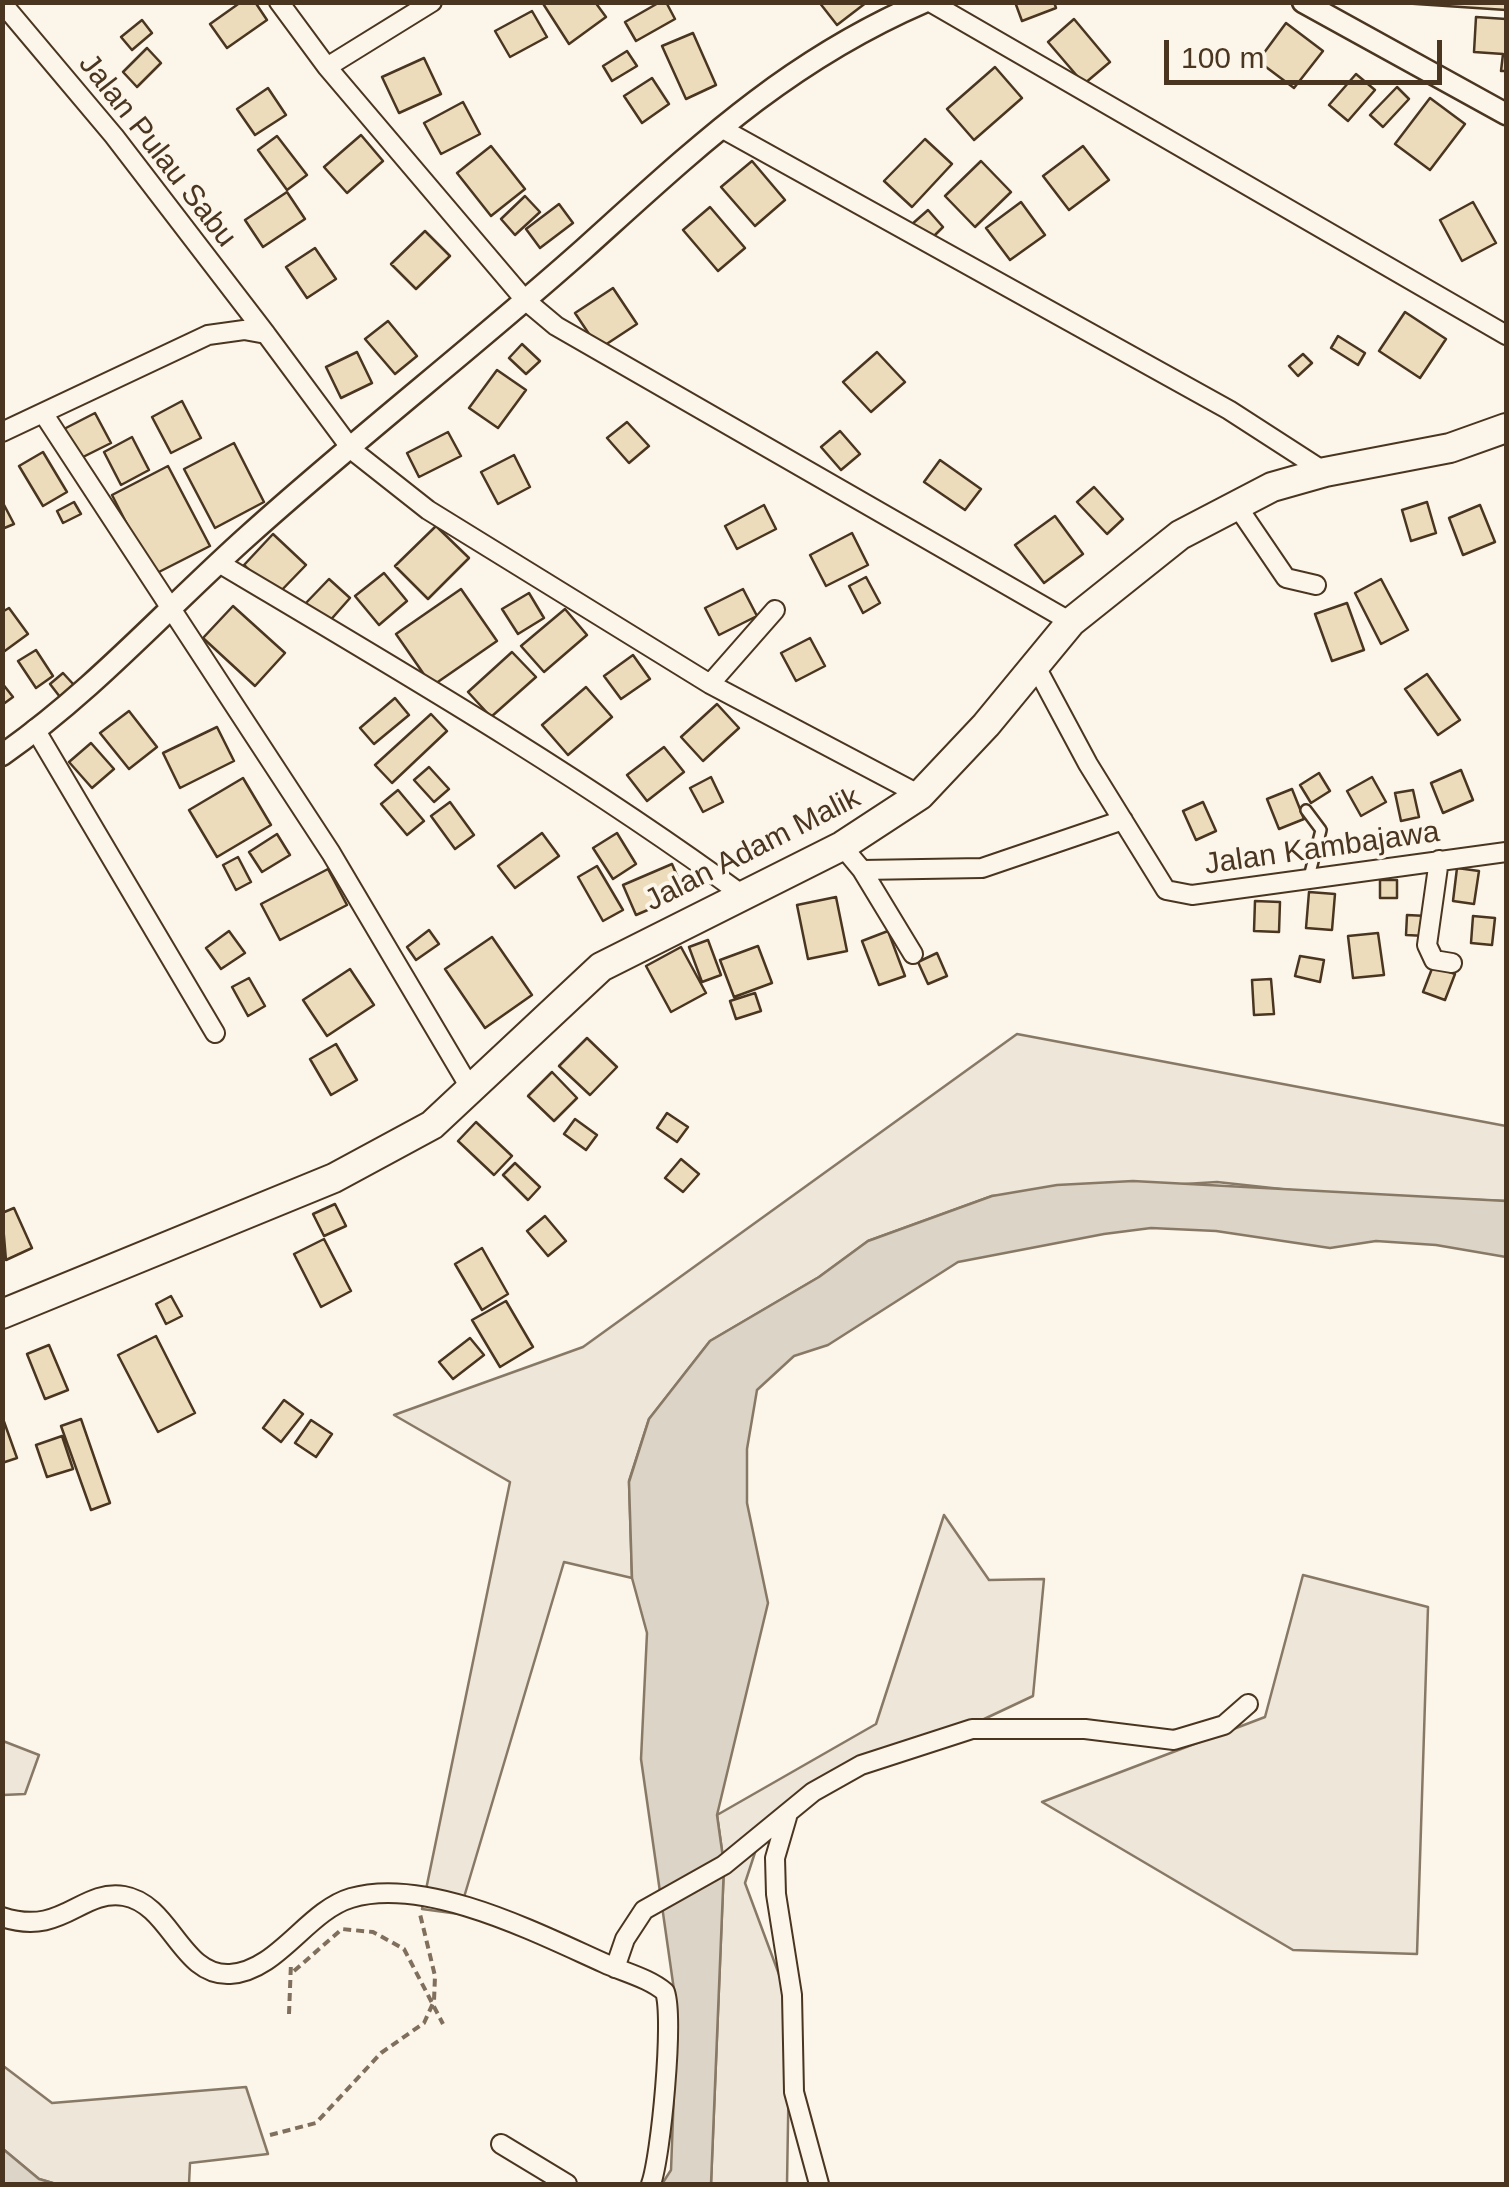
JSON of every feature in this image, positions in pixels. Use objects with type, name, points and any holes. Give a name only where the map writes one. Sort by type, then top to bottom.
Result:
[{"type":"highway","name":"Jalan Adam Malik","points":[[2,1314],[380,1156],[432,1125],[469,1086],[601,967],[842,846],[920,795],[958,758],[1071,622],[1145,559],[1235,503],[1325,472],[1450,448],[1506,428]]},
{"type":"street","points":[[278,2],[327,66],[525,300],[556,326],[1071,622]]},
{"type":"street","points":[[327,66],[432,2]]},
{"type":"street","points":[[2,755],[173,611],[220,563],[720,128],[828,49],[927,2],[1506,334]]},
{"type":"street","points":[[1304,2],[1506,114]]},
{"type":"street","name":"Jalan Pulau Sabu","points":[[8,5],[114,136],[352,450],[428,510],[710,684],[920,795]]},
{"type":"street","points":[[720,128],[1230,410],[1325,472]]},
{"type":"street","points":[[2,432],[208,336],[244,330],[266,334]]},
{"type":"street","points":[[43,413],[331,853],[469,1086]]},
{"type":"street","points":[[1235,503],[1279,570],[1302,584],[1316,585]]},
{"type":"street","points":[[220,563],[523,745],[651,828],[744,896]]},
{"type":"street","points":[[710,684],[774,610]]},
{"type":"street","name":"Jalan Kambajawa","points":[[1035,665],[1166,890],[1176,894],[1242,890],[1309,877],[1506,852]]},
{"type":"street","points":[[35,728],[216,1033]]},
{"type":"street","points":[[862,870],[982,868],[1123,820]]},
{"type":"street","points":[[842,846],[862,870],[912,954]]},
{"type":"street","points":[[1439,860],[1427,946],[1434,960],[1452,963]]},
{"type":"street","points":[[615,1968],[625,1939],[644,1910],[724,1865],[791,1808],[861,1766],[972,1728],[1085,1729],[1174,1740],[1224,1725],[1248,1704]]},
{"type":"street","points":[[791,1808],[778,1842],[776,1894],[792,1995],[794,2092],[819,2184]]},
{"type":"street","points":[[2,1917],[44,1923],[105,1897],[121,1895],[152,1908],[210,1971],[231,1974],[254,1966],[351,1898],[419,1899],[512,1920],[660,1987],[668,1999],[660,2143],[650,2184]]},
{"type":"street","points":[[501,2144],[567,2184]]},
{"type":"lane","points":[[1306,810],[1321,830],[1309,877]]},
{"type":"path","points":[[270,2135],[316,2123],[381,2054],[424,2023],[434,2002],[433,1960],[421,1927],[419,1899]]},
{"type":"path","points":[[294,1971],[334,1934],[360,1928],[404,1949],[442,2024]]},
{"type":"path","points":[[285,1944],[294,1971],[289,2014]]},
{"type":"shaded area","points":[[1017,1034],[1506,1126],[1506,1201],[1327,1194],[1217,1182],[992,1196],[868,1241],[819,1277],[710,1341],[649,1419],[629,1481],[632,1578],[564,1562],[459,1914],[422,1909],[510,1482],[394,1415],[583,1347]]},
{"type":"shaded area","points":[[1133,1181],[1506,1201],[1506,1257],[1436,1245],[1376,1241],[1330,1248],[1216,1231],[1151,1228],[1104,1234],[958,1262],[828,1345],[794,1356],[757,1390],[747,1449],[747,1503],[768,1603],[717,1815],[724,1865],[711,2184],[662,2184],[671,2170],[677,2011],[641,1759],[647,1633],[632,1578],[629,1482],[649,1419],[710,1341],[819,1277],[868,1241],[992,1196],[1057,1185]]},
{"type":"shaded area","points":[[944,1515],[989,1580],[1044,1579],[1033,1696],[982,1720],[852,1761],[765,1822],[745,1883],[790,2004],[787,2184],[711,2184],[724,1865],[717,1815],[876,1724]]},
{"type":"shaded area","points":[[1303,1575],[1428,1607],[1417,1954],[1293,1950],[1042,1802],[1265,1717]]},
{"type":"shaded area","points":[[3,1741],[39,1755],[25,1794],[3,1795]]},
{"type":"shaded area","points":[[2,2065],[52,2103],[246,2087],[268,2154],[190,2163],[189,2184],[56,2184],[39,2179],[3,2149]]},
{"type":"shaded area","points":[[3,2149],[39,2179],[56,2184],[3,2184]]},
{"type":"building","points":[[241,2],[255,2],[267,20],[227,48],[210,24]]},
{"type":"building","points":[[542,2],[595,2],[606,17],[569,44]]},
{"type":"building","points":[[666,2],[675,19],[636,41],[625,22]]},
{"type":"building","points":[[819,2],[867,2],[837,25]]},
{"type":"building","points":[[1015,2],[1054,2],[1056,8],[1022,21]]},
{"type":"building","points":[[1401,2],[1506,2],[1506,10],[1401,3]]},
{"type":"building","points":[[532,11],[547,37],[510,57],[495,31]]},
{"type":"building","points":[[1476,17],[1506,19],[1506,71],[1501,71],[1503,54],[1474,52]]},
{"type":"building","points":[[1074,19],[1110,62],[1084,84],[1048,42]]},
{"type":"building","points":[[142,20],[152,33],[132,50],[121,37]]},
{"type":"building","points":[[1286,23],[1323,51],[1294,88],[1258,61]]},
{"type":"building","points":[[693,33],[716,85],[686,99],[662,46]]},
{"type":"building","points":[[147,48],[161,63],[137,87],[123,72]]},
{"type":"building","points":[[627,51],[637,66],[612,81],[603,66]]},
{"type":"building","points":[[424,58],[441,94],[399,113],[382,77]]},
{"type":"building","points":[[995,67],[1022,98],[974,140],[947,109]]},
{"type":"building","points":[[1356,74],[1375,90],[1348,121],[1329,105]]},
{"type":"building","points":[[652,78],[669,104],[642,123],[624,96]]},
{"type":"building","points":[[1397,87],[1409,99],[1383,127],[1370,115]]},
{"type":"building","points":[[268,88],[286,115],[255,135],[237,109]]},
{"type":"building","points":[[1430,98],[1465,124],[1430,170],[1395,144]]},
{"type":"building","points":[[463,102],[480,134],[441,154],[424,123]]},
{"type":"building","points":[[361,135],[383,161],[347,193],[324,167]]},
{"type":"building","points":[[277,136],[307,175],[287,190],[258,150]]},
{"type":"building","points":[[925,139],[952,164],[912,207],[884,181]]},
{"type":"building","points":[[491,146],[525,189],[491,216],[457,173]]},
{"type":"building","points":[[1083,146],[1109,180],[1069,210],[1043,176]]},
{"type":"building","points":[[752,161],[785,200],[755,226],[721,187]]},
{"type":"building","points":[[981,161],[1011,192],[975,227],[945,196]]},
{"type":"building","points":[[287,192],[305,219],[263,247],[245,220]]},
{"type":"building","points":[[525,196],[540,212],[515,235],[501,219]]},
{"type":"building","points":[[1021,202],[1045,235],[1010,260],[986,228]]},
{"type":"building","points":[[1473,202],[1496,243],[1462,261],[1440,220]]},
{"type":"building","points":[[559,204],[573,223],[540,248],[526,229]]},
{"type":"building","points":[[710,207],[745,248],[718,271],[683,230]]},
{"type":"building","points":[[928,210],[943,227],[927,243],[911,225]]},
{"type":"building","points":[[425,231],[450,256],[416,289],[391,264]]},
{"type":"building","points":[[315,248],[336,279],[307,298],[286,267]]},
{"type":"building","points":[[613,288],[637,324],[599,349],[575,313]]},
{"type":"building","points":[[1405,312],[1446,339],[1420,378],[1379,351]]},
{"type":"building","points":[[388,321],[417,356],[395,374],[365,339]]},
{"type":"building","points":[[1338,336],[1365,353],[1358,365],[1331,348]]},
{"type":"building","points":[[522,344],[540,361],[526,374],[509,358]]},
{"type":"building","points":[[357,352],[372,383],[341,398],[326,367]]},
{"type":"building","points":[[877,352],[905,382],[871,412],[843,382]]},
{"type":"building","points":[[1303,354],[1312,363],[1298,376],[1289,366]]},
{"type":"building","points":[[497,370],[526,390],[498,428],[469,408]]},
{"type":"building","points":[[182,401],[201,438],[171,453],[152,417]]},
{"type":"building","points":[[95,413],[111,443],[77,460],[62,430]]},
{"type":"building","points":[[627,422],[649,446],[629,463],[607,438]]},
{"type":"building","points":[[840,431],[860,454],[841,470],[821,447]]},
{"type":"building","points":[[448,432],[461,456],[419,477],[407,453]]},
{"type":"building","points":[[132,437],[149,470],[121,485],[104,452]]},
{"type":"building","points":[[234,443],[264,502],[215,528],[184,469]]},
{"type":"building","points":[[43,452],[67,492],[43,506],[19,466]]},
{"type":"building","points":[[514,455],[530,487],[498,504],[481,472]]},
{"type":"building","points":[[940,460],[981,489],[965,510],[924,482]]},
{"type":"building","points":[[168,466],[210,546],[153,575],[112,495]]},
{"type":"building","points":[[1094,487],[1123,519],[1107,534],[1077,502]]},
{"type":"building","points":[[2,501],[14,524],[2,529]]},
{"type":"building","points":[[74,502],[81,514],[63,523],[57,511]]},
{"type":"building","points":[[1427,502],[1436,533],[1411,541],[1402,510]]},
{"type":"building","points":[[764,505],[776,529],[737,549],[725,526]]},
{"type":"building","points":[[1480,505],[1495,542],[1463,555],[1449,518]]},
{"type":"building","points":[[1055,516],[1083,554],[1044,583],[1015,545]]},
{"type":"building","points":[[436,526],[469,558],[428,599],[395,566]]},
{"type":"building","points":[[852,533],[868,565],[826,586],[810,555]]},
{"type":"building","points":[[273,534],[306,565],[276,596],[244,565]]},
{"type":"building","points":[[384,573],[407,601],[379,625],[355,596]]},
{"type":"building","points":[[866,577],[880,603],[863,613],[849,586]]},
{"type":"building","points":[[329,579],[350,598],[327,624],[305,604]]},
{"type":"building","points":[[1381,579],[1408,630],[1381,644],[1355,593]]},
{"type":"building","points":[[461,589],[497,641],[432,686],[396,634]]},
{"type":"building","points":[[743,589],[757,616],[719,635],[705,608]]},
{"type":"building","points":[[529,593],[544,618],[518,634],[502,609]]},
{"type":"building","points":[[1347,603],[1364,650],[1332,661],[1315,614]]},
{"type":"building","points":[[233,606],[285,653],[255,686],[203,638]]},
{"type":"building","points":[[9,608],[28,634],[2,653],[2,612]]},
{"type":"building","points":[[565,609],[587,635],[544,672],[521,646]]},
{"type":"building","points":[[810,638],[825,666],[796,681],[781,653]]},
{"type":"building","points":[[36,650],[53,676],[36,688],[18,661]]},
{"type":"building","points":[[512,652],[536,677],[491,717],[468,692]]},
{"type":"building","points":[[633,655],[650,679],[621,699],[604,676]]},
{"type":"building","points":[[63,673],[74,685],[60,697],[50,684]]},
{"type":"building","points":[[1427,674],[1460,720],[1438,735],[1405,689]]},
{"type":"building","points":[[2,683],[13,697],[2,705]]},
{"type":"building","points":[[586,687],[612,717],[568,755],[542,725]]},
{"type":"building","points":[[395,698],[409,715],[374,744],[360,728]]},
{"type":"building","points":[[717,704],[739,728],[703,761],[681,737]]},
{"type":"building","points":[[129,711],[157,747],[129,769],[100,733]]},
{"type":"building","points":[[431,714],[447,731],[392,783],[375,765]]},
{"type":"building","points":[[217,727],[234,761],[180,788],[163,753]]},
{"type":"building","points":[[91,743],[114,769],[92,788],[69,762]]},
{"type":"building","points":[[664,747],[684,772],[647,801],[627,775]]},
{"type":"building","points":[[429,767],[449,789],[434,802],[414,780]]},
{"type":"building","points":[[1461,770],[1473,800],[1443,813],[1431,783]]},
{"type":"building","points":[[1319,773],[1330,791],[1311,803],[1300,785]]},
{"type":"building","points":[[711,777],[723,802],[703,812],[690,788]]},
{"type":"building","points":[[1372,777],[1386,802],[1361,816],[1347,791]]},
{"type":"building","points":[[243,778],[271,825],[217,857],[189,810]]},
{"type":"building","points":[[1292,789],[1304,819],[1279,829],[1267,799]]},
{"type":"building","points":[[398,790],[424,821],[407,835],[381,804]]},
{"type":"building","points":[[1413,790],[1419,817],[1401,821],[1395,793]]},
{"type":"building","points":[[450,802],[474,835],[455,849],[431,816]]},
{"type":"building","points":[[1203,802],[1216,831],[1196,840],[1183,811]]},
{"type":"building","points":[[542,833],[559,856],[515,888],[498,866]]},
{"type":"building","points":[[617,833],[636,864],[613,879],[593,848]]},
{"type":"building","points":[[277,834],[290,855],[262,872],[249,852]]},
{"type":"building","points":[[238,857],[251,882],[236,890],[223,865]]},
{"type":"building","points":[[672,864],[685,894],[636,915],[623,885]]},
{"type":"building","points":[[597,866],[623,910],[603,921],[578,877]]},
{"type":"building","points":[[1457,868],[1479,871],[1474,904],[1453,901]]},
{"type":"building","points":[[328,869],[347,905],[280,940],[261,904]]},
{"type":"building","points":[[1380,880],[1397,880],[1397,898],[1380,898]]},
{"type":"building","points":[[1309,892],[1335,894],[1332,930],[1306,928]]},
{"type":"building","points":[[836,897],[847,951],[808,959],[797,905]]},
{"type":"building","points":[[1255,901],[1280,902],[1279,932],[1254,931]]},
{"type":"building","points":[[1407,915],[1427,916],[1426,936],[1406,935]]},
{"type":"building","points":[[1473,916],[1495,918],[1492,945],[1471,943]]},
{"type":"building","points":[[429,930],[439,944],[416,960],[407,947]]},
{"type":"building","points":[[229,931],[245,953],[221,969],[206,948]]},
{"type":"building","points":[[888,931],[905,976],[879,985],[862,941]]},
{"type":"building","points":[[1378,933],[1384,975],[1353,978],[1348,936]]},
{"type":"building","points":[[492,937],[532,995],[485,1028],[445,969]]},
{"type":"building","points":[[708,940],[721,975],[702,982],[689,947]]},
{"type":"building","points":[[758,946],[772,983],[734,997],[720,960]]},
{"type":"building","points":[[681,947],[706,993],[671,1012],[646,966]]},
{"type":"building","points":[[937,953],[947,976],[928,984],[918,962]]},
{"type":"building","points":[[1300,956],[1324,960],[1320,982],[1295,976]]},
{"type":"building","points":[[1433,966],[1455,974],[1445,1000],[1423,992]]},
{"type":"building","points":[[350,969],[374,1005],[327,1036],[303,1000]]},
{"type":"building","points":[[249,978],[265,1006],[248,1016],[232,987]]},
{"type":"building","points":[[1271,979],[1274,1014],[1254,1015],[1252,980]]},
{"type":"building","points":[[755,993],[761,1011],[736,1019],[730,1001]]},
{"type":"building","points":[[587,1038],[617,1067],[590,1095],[559,1066]]},
{"type":"building","points":[[336,1044],[357,1080],[331,1095],[310,1059]]},
{"type":"building","points":[[552,1072],[577,1098],[554,1121],[528,1096]]},
{"type":"building","points":[[667,1113],[688,1127],[677,1142],[657,1128]]},
{"type":"building","points":[[575,1119],[597,1135],[586,1150],[564,1134]]},
{"type":"building","points":[[476,1122],[512,1156],[494,1175],[458,1141]]},
{"type":"building","points":[[681,1159],[699,1174],[683,1192],[665,1178]]},
{"type":"building","points":[[515,1163],[540,1187],[528,1200],[503,1175]]},
{"type":"building","points":[[335,1204],[346,1226],[324,1236],[313,1214]]},
{"type":"building","points":[[14,1208],[32,1248],[6,1260],[2,1213]]},
{"type":"building","points":[[545,1216],[566,1241],[548,1256],[527,1231]]},
{"type":"building","points":[[324,1239],[351,1291],[321,1307],[294,1254]]},
{"type":"building","points":[[482,1248],[508,1294],[482,1310],[455,1264]]},
{"type":"building","points":[[171,1296],[182,1316],[166,1324],[156,1304]]},
{"type":"building","points":[[506,1301],[533,1347],[500,1367],[472,1320]]},
{"type":"building","points":[[156,1336],[195,1413],[158,1432],[118,1355]]},
{"type":"building","points":[[470,1338],[484,1355],[453,1379],[439,1362]]},
{"type":"building","points":[[49,1345],[68,1390],[45,1399],[27,1354]]},
{"type":"building","points":[[284,1400],[303,1414],[281,1442],[263,1428]]},
{"type":"building","points":[[2,1416],[17,1458],[2,1463]]},
{"type":"building","points":[[81,1419],[110,1503],[91,1510],[61,1426]]},
{"type":"building","points":[[311,1420],[332,1434],[316,1457],[295,1443]]},
{"type":"building","points":[[62,1436],[73,1469],[47,1477],[36,1445]]}]
